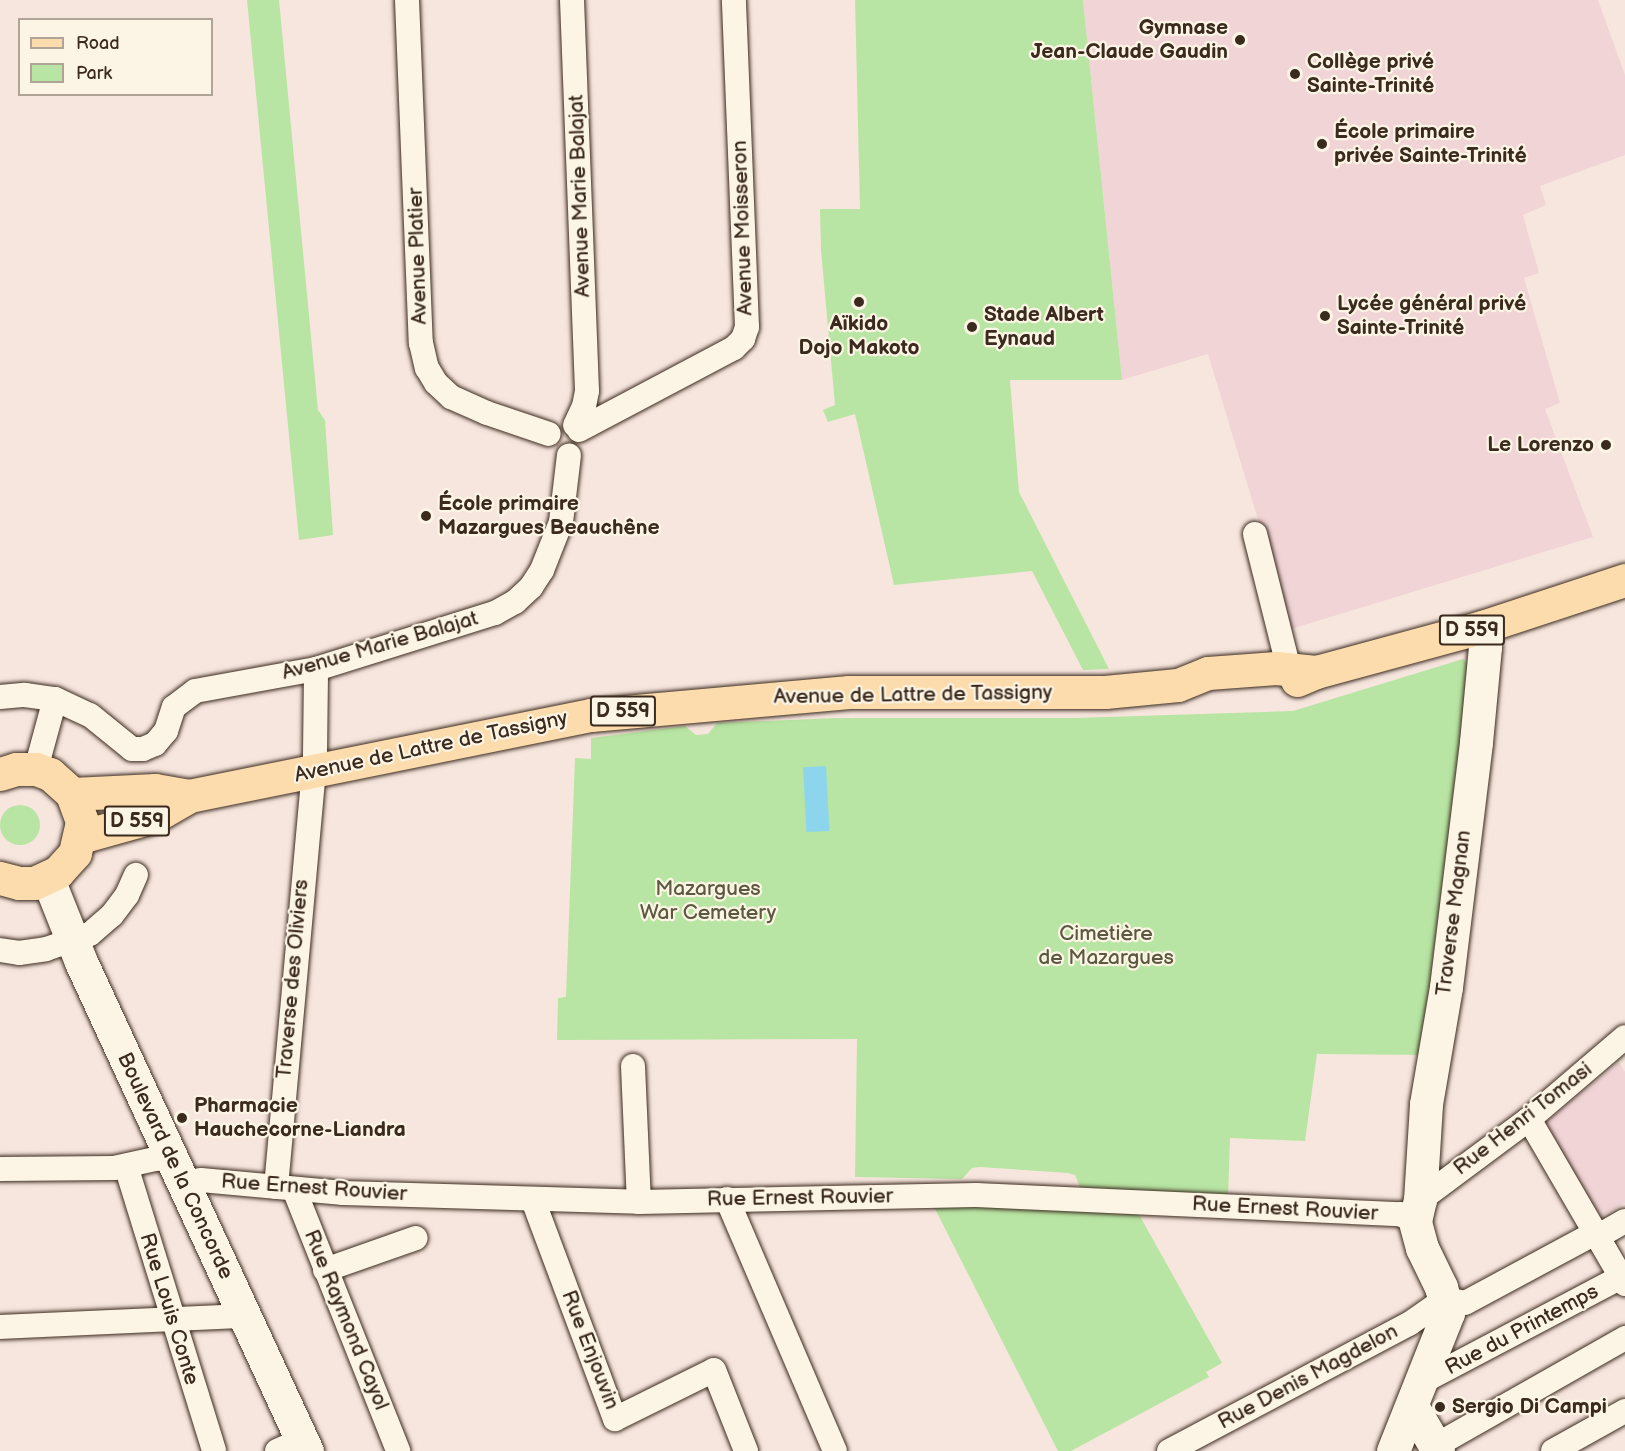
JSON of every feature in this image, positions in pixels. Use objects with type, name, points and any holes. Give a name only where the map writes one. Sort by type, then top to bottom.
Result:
[{"type":"main road","name":"Avenue de Lattre de Tassigny","points":[[80,837],[155,816],[189,796],[602,713],[849,692],[1105,692],[1178,685],[1204,691],[1277,688],[1303,670],[1482,627],[1625,580]]},
{"type":"main road","points":[[0,774],[16,769],[36,769],[62,782],[72,794],[82,822],[80,837],[68,863],[48,879],[19,883],[0,878]]},
{"type":"main road","name":"Avenue de Lattre de Tassigny","points":[[72,794],[155,790],[189,796]]},
{"type":"street","name":"Avenue Platier","points":[[407,0],[421,343],[427,368],[436,383],[451,397],[487,413],[549,434]]},
{"type":"street","name":"Avenue Marie Balajat","points":[[572,0],[587,391],[577,428]]},
{"type":"street","name":"Avenue Moisseron","points":[[577,428],[734,348],[743,339],[747,327],[734,0]]},
{"type":"street","points":[[563,423],[577,428],[582,442],[575,453],[562,455],[551,448],[549,434],[557,425],[563,423]]},
{"type":"street","name":"Avenue Marie Balajat","points":[[0,697],[25,695],[55,699],[90,715],[132,749],[143,749],[155,744],[166,731],[174,707],[195,691],[316,669],[495,613],[515,602],[531,587],[542,570],[557,536],[569,477],[570,455]]},
{"type":"street","points":[[1255,534],[1303,670]]},
{"type":"street","name":"Traverse Magnan","points":[[1445,1299],[1422,1248],[1418,1210],[1426,1104],[1446,987],[1478,718],[1485,647],[1482,627]]},
{"type":"street","name":"Traverse des Oliviers","points":[[285,1188],[312,772],[316,669]]},
{"type":"street","points":[[36,769],[55,699]]},
{"type":"street","points":[[0,950],[20,953],[72,942],[90,934],[112,915],[128,895],[136,874]]},
{"type":"street","name":"Boulevard de la Concorde","points":[[48,879],[72,942],[244,1316],[295,1447]]},
{"type":"street","name":"Rue Henri Tomasi","points":[[1418,1210],[1625,1037]]},
{"type":"street","points":[[633,1066],[639,1202]]},
{"type":"street","points":[[1529,1119],[1623,1281]]},
{"type":"street","points":[[0,1169],[126,1166],[155,1160],[168,1151]]},
{"type":"street","name":"Rue Louis Conte","points":[[126,1166],[214,1451]]},
{"type":"street","name":"Rue Ernest Rouvier","points":[[183,1183],[201,1180],[285,1188],[533,1200],[639,1202],[976,1195],[1400,1214],[1418,1210]]},
{"type":"street","name":"Rue Raymond Cayol","points":[[285,1188],[325,1270],[398,1451]]},
{"type":"street","points":[[727,1199],[835,1451]]},
{"type":"street","name":"Rue Enjouvin","points":[[533,1200],[615,1419],[714,1370],[746,1451]]},
{"type":"street","points":[[1393,1451],[1438,1343],[1448,1313],[1445,1299],[1465,1303],[1625,1221]]},
{"type":"street","points":[[325,1270],[416,1238]]},
{"type":"street","name":"Rue du Printemps","points":[[1417,1394],[1623,1281]]},
{"type":"street","name":"Rue Denis Magdelon","points":[[1169,1451],[1409,1324],[1445,1299]]},
{"type":"street","points":[[0,1327],[244,1316]]},
{"type":"street","points":[[1409,1324],[1426,1328],[1438,1343]]},
{"type":"street","points":[[1417,1394],[1437,1449],[1625,1338]]},
{"type":"street","points":[[1553,1451],[1625,1411]]},
{"type":"shaded area","name":"Lycée général privé Sainte-Trinité","points":[[1083,0],[1598,0],[1625,75],[1625,155],[1540,186],[1546,205],[1523,215],[1539,273],[1524,278],[1560,403],[1545,409],[1593,537],[1291,629],[1208,354],[1122,380]]},
{"type":"shaded area","points":[[1619,1062],[1625,1072],[1625,1203],[1598,1218],[1542,1125]]},
{"type":"green space","points":[[247,0],[279,0],[318,410],[325,420],[333,535],[299,540]]},
{"type":"green space","name":"Stade Albert Eynaud","points":[[855,0],[1083,0],[1122,380],[1010,380],[1019,492],[1109,669],[1083,670],[1032,571],[894,585],[855,414],[828,422],[823,410],[835,405],[821,250],[820,209],[860,209]]},
{"type":"green space","name":"Cimetière de Mazargues","points":[[1463,659],[1475,670],[1426,1055],[1317,1054],[1305,1141],[1230,1138],[1228,1198],[1080,1187],[1075,1175],[1068,1173],[980,1167],[972,1168],[962,1179],[855,1177],[857,1039],[557,1040],[558,998],[566,997],[575,758],[591,759],[591,738],[685,726],[696,735],[708,734],[717,723],[837,718],[1074,718],[1293,711]]},
{"type":"green space","points":[[20,805],[34,811],[40,825],[34,839],[20,845],[6,839],[0,825],[6,811]]},
{"type":"green space","points":[[931,1201],[1137,1211],[1222,1363],[1206,1372],[1209,1377],[1071,1451],[1058,1451]]},
{"type":"water","points":[[826,766],[829,831],[806,832],[803,767]]},
{"type":"place","name":"Gymnase Jean-Claude Gaudin","points":[[1240,40]]},
{"type":"place","name":"Collège privé Sainte-Trinité","points":[[1295,74]]},
{"type":"place","name":"École primaire privée Sainte-Trinité","points":[[1322,144]]},
{"type":"place","name":"Aïkido Dojo Makoto","points":[[859,302]]},
{"type":"place","name":"Lycée général privé Sainte-Trinité","points":[[1325,316]]},
{"type":"place","name":"Stade Albert Eynaud","points":[[972,327]]},
{"type":"place","name":"Le Lorenzo","points":[[1606,445]]},
{"type":"place","name":"École primaire Mazargues Beauchêne","points":[[426,516]]},
{"type":"place","name":"Pharmacie Hauchecorne-Liandra","points":[[182,1118]]},
{"type":"place","name":"Sergio Di Campi","points":[[1440,1407]]},
{"type":"park label","name":"Mazargues War Cemetery","points":[[708,901]]}]
